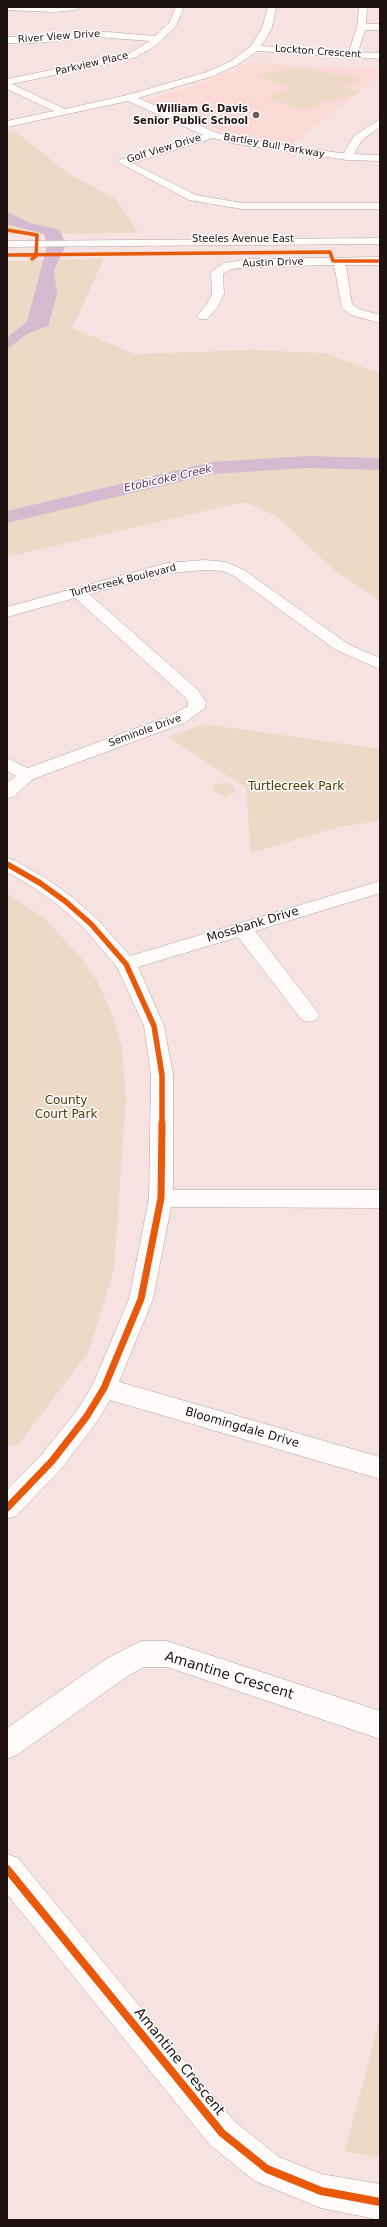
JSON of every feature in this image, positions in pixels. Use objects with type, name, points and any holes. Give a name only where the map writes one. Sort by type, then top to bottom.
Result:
[{"type":"street","points":[[7,7],[54,9],[76,7]]},
{"type":"street","name":"Parkview Place","points":[[7,82],[130,56],[151,46],[173,24],[180,7]]},
{"type":"street","points":[[7,124],[129,98],[210,74],[234,63],[256,48],[267,28],[272,7]]},
{"type":"street","points":[[352,55],[361,27],[363,7]]},
{"type":"street","points":[[361,27],[380,27]]},
{"type":"street","name":"River View Drive","points":[[7,40],[34,40],[82,35],[110,34],[158,39]]},
{"type":"street","name":"Lockton Crescent","points":[[256,48],[380,56]]},
{"type":"street","points":[[7,85],[64,112]]},
{"type":"street","name":"Bartley Bull Parkway","points":[[129,98],[213,134],[237,141],[347,156],[380,158]]},
{"type":"street","points":[[347,156],[358,138],[380,122]]},
{"type":"street","name":"Golf View Drive","points":[[213,134],[123,162],[193,198],[216,202],[242,206],[380,206]]},
{"type":"street","points":[[216,202],[229,193]]},
{"type":"street","name":"Steeles Avenue East","points":[[107,247],[380,241]]},
{"type":"street","name":"Steeles Avenue East","points":[[9,247],[380,248]]},
{"type":"street","points":[[338,261],[346,305],[355,312],[380,319]]},
{"type":"street","name":"Austin Drive","points":[[202,316],[213,305],[218,294],[217,272],[228,266],[249,263],[380,261]]},
{"type":"street","name":"Turtlecreek Boulevard","points":[[7,612],[168,568],[205,565],[226,568],[239,573],[342,648],[380,664]]},
{"type":"street","name":"Seminole Drive","points":[[7,793],[27,775],[178,719],[196,708],[197,702],[192,694],[78,593]]},
{"type":"street","points":[[7,763],[27,775]]},
{"type":"street","points":[[7,864],[40,883],[65,901],[91,924],[126,964],[154,1026],[162,1075],[161,1198],[141,1299],[104,1388],[87,1416],[52,1461],[7,1508]]},
{"type":"street","name":"Mossbank Drive","points":[[126,964],[380,887]]},
{"type":"street","points":[[243,929],[309,1015]]},
{"type":"street","points":[[161,1198],[380,1199]]},
{"type":"street","name":"Bloomingdale Drive","points":[[104,1388],[380,1468]]},
{"type":"street","name":"Amantine Crescent","points":[[7,1745],[116,1668],[140,1654],[167,1654],[380,1724]]},
{"type":"street","name":"Amantine Crescent","points":[[7,1869],[222,2133],[267,2169],[321,2190],[380,2202]]},
{"type":"shaded area","name":"William G. Davis Senior Public School","points":[[247,62],[380,70],[380,75],[290,146],[229,135],[145,100],[191,87],[234,70]]},
{"type":"shaded area","points":[[7,212],[30,223],[60,230],[66,246],[54,270],[57,295],[48,326],[27,334],[7,349],[7,337],[27,322],[47,246],[44,234],[7,224]]},
{"type":"green space","points":[[302,67],[360,79],[359,81],[340,86],[360,93],[328,102],[324,101],[308,110],[300,110],[267,96],[292,89],[257,76],[289,68],[296,70]]},
{"type":"green space","points":[[15,131],[69,174],[116,199],[139,233],[7,234],[7,132]]},
{"type":"green space","points":[[104,259],[72,328],[136,354],[250,350],[324,353],[380,373],[380,601],[334,570],[276,516],[244,502],[7,557],[7,261]]},
{"type":"green space","name":"Turtlecreek Park","points":[[204,724],[380,749],[380,821],[339,827],[251,853],[246,788],[168,737]]},
{"type":"green space","points":[[226,783],[233,786],[236,792],[225,797],[213,791],[215,784]]},
{"type":"green space","name":"County Court Park","points":[[7,893],[44,918],[80,956],[97,981],[112,1013],[122,1048],[126,1099],[114,1270],[88,1353],[18,1445],[7,1445]]},
{"type":"green space","points":[[380,2018],[380,2158],[345,2151]]},
{"type":"waterway","name":"Etobicoke Creek","points":[[7,517],[212,468],[307,462],[380,464]]},
{"type":"cycle path","points":[[7,230],[37,235],[36,256],[32,259]]},
{"type":"cycle path","points":[[7,255],[330,252],[333,261],[380,261]]},
{"type":"cycle path","points":[[7,864],[40,883],[65,901],[91,924],[126,964],[154,1026],[162,1075],[161,1198],[141,1299],[104,1388],[87,1416],[52,1461],[7,1508]]},
{"type":"cycle path","points":[[7,1869],[222,2133],[267,2169],[321,2191],[380,2202]]},
{"type":"place","name":"William G. Davis Senior Public School","points":[[256,115]]}]
